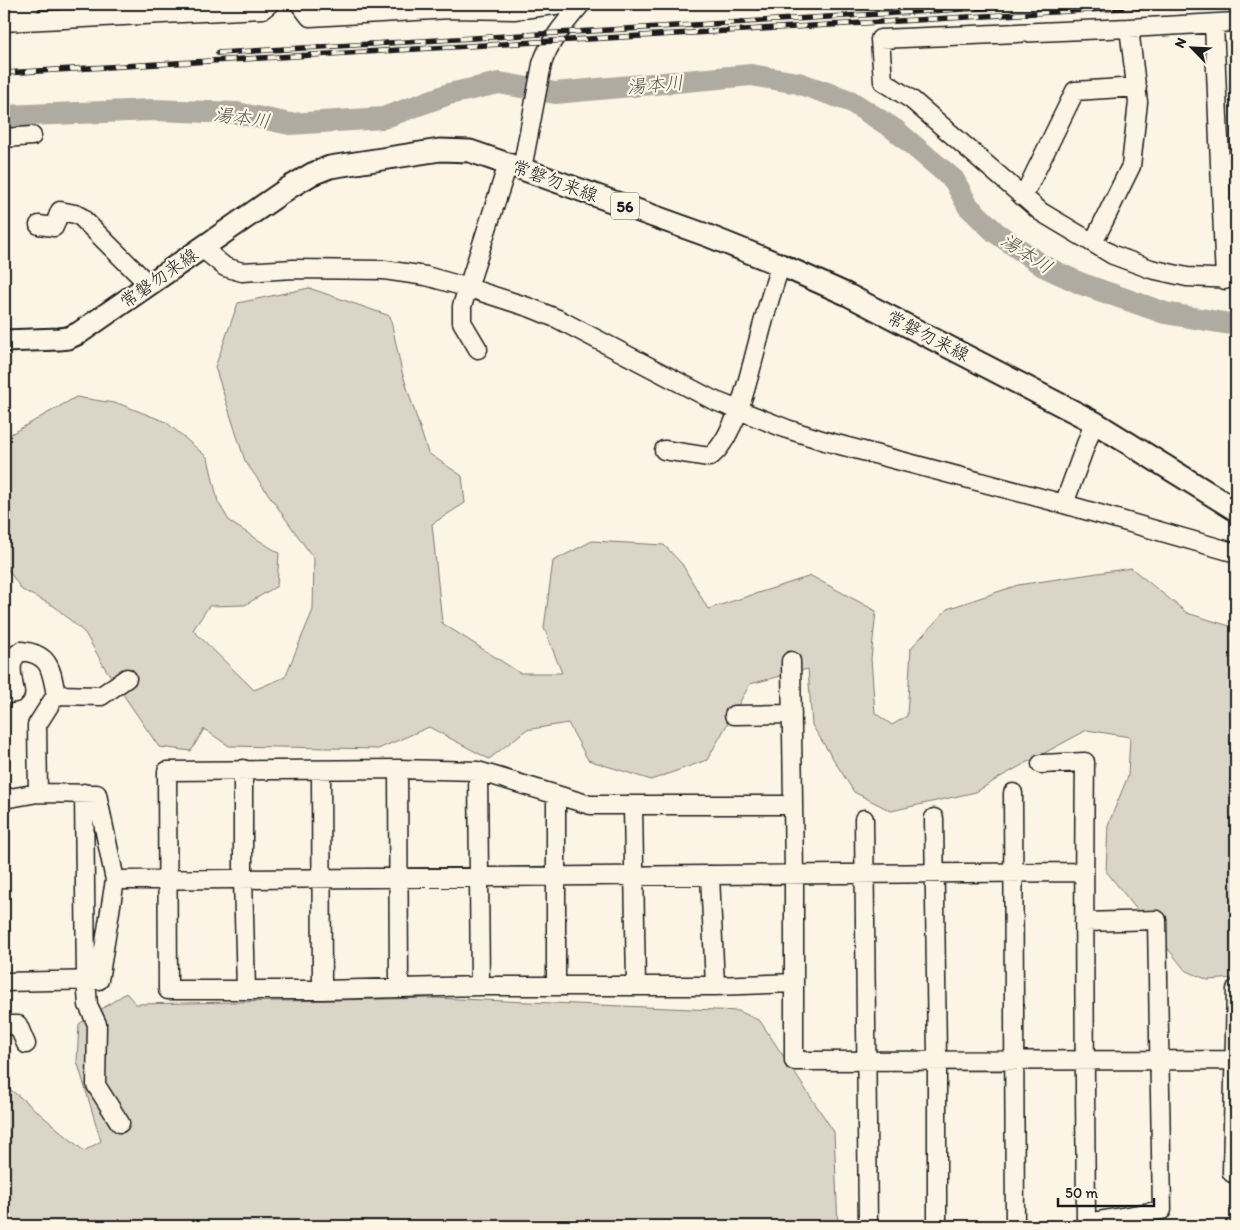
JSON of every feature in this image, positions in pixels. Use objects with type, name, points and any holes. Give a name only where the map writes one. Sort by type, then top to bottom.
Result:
[{"type":"main road","name":"常磐勿来線","points":[[4,341],[68,338],[79,333],[290,187],[312,174],[330,168],[440,150],[470,151],[706,236],[781,265],[846,294],[1094,422],[1236,510]]},
{"type":"street","points":[[6,22],[31,4]]},
{"type":"street","points":[[6,22],[263,9],[269,4]]},
{"type":"street","points":[[300,4],[310,17],[408,8],[452,6],[514,10],[564,4]]},
{"type":"street","points":[[478,348],[462,322],[462,306],[532,116],[545,54],[581,4]]},
{"type":"street","points":[[1214,24],[1230,280],[1187,277],[1151,269],[1093,244],[1041,212],[912,100],[883,81],[880,39],[1236,22]]},
{"type":"street","points":[[1093,244],[1132,166],[1138,102],[1129,28]]},
{"type":"street","points":[[1022,197],[1075,91],[1137,87]]},
{"type":"street","points":[[4,138],[32,136]]},
{"type":"street","points":[[39,225],[54,227],[60,211],[81,217],[149,285]]},
{"type":"street","points":[[202,248],[225,267],[242,272],[294,269],[384,270],[426,276],[469,288],[531,308],[558,319],[679,383],[738,411],[787,429],[1236,553]]},
{"type":"street","points":[[664,450],[709,458],[720,448],[738,411],[772,288],[781,265]]},
{"type":"street","points":[[1064,504],[1094,422]]},
{"type":"street","points":[[4,695],[15,693],[11,665],[15,655],[21,651],[30,652],[48,662],[56,695],[37,725],[38,793]]},
{"type":"street","points":[[791,661],[794,1061],[937,1059],[1015,1061],[1236,1060]]},
{"type":"street","points":[[56,695],[101,696],[127,678]]},
{"type":"street","points":[[734,715],[792,714]]},
{"type":"street","points":[[1041,764],[1085,762],[1084,872],[1083,1225],[1162,1210],[1157,920],[1084,922]]},
{"type":"street","points":[[243,769],[246,990]]},
{"type":"street","points":[[793,805],[590,805],[478,771],[398,769],[167,771],[168,990],[322,990],[480,986],[715,986],[793,983]]},
{"type":"street","points":[[398,769],[399,988]]},
{"type":"street","points":[[321,771],[322,990]]},
{"type":"street","points":[[478,771],[480,986]]},
{"type":"street","points":[[4,799],[38,793],[97,794],[115,880],[99,980],[4,982]]},
{"type":"street","points":[[1013,793],[1015,1226]]},
{"type":"street","points":[[84,794],[86,980],[88,1006],[97,1024],[96,1085],[120,1123]]},
{"type":"street","points":[[556,794],[556,986]]},
{"type":"street","points":[[633,806],[636,986]]},
{"type":"street","points":[[934,818],[937,1059],[936,1226]]},
{"type":"street","points":[[864,819],[868,1226]]},
{"type":"street","points":[[115,880],[1084,872]]},
{"type":"street","points":[[710,875],[715,986]]},
{"type":"street","points":[[1236,989],[1236,1060],[1232,1173],[1236,1173]]},
{"type":"street","points":[[4,1025],[18,1025],[26,1044]]},
{"type":"shaded area","points":[[309,288],[390,316],[402,372],[428,453],[462,476],[465,503],[432,524],[442,623],[520,673],[562,673],[544,628],[553,561],[592,541],[664,545],[682,564],[708,609],[811,576],[876,611],[871,659],[875,713],[892,725],[907,716],[911,648],[947,609],[1018,585],[1131,568],[1187,613],[1236,628],[1236,978],[1208,980],[1185,970],[1106,871],[1108,825],[1128,776],[1130,737],[1087,730],[976,792],[891,811],[854,792],[812,725],[808,669],[750,684],[707,760],[651,780],[588,760],[568,723],[526,730],[489,759],[429,727],[378,749],[229,746],[204,729],[191,751],[159,747],[105,668],[85,633],[54,606],[22,590],[4,564],[4,438],[76,397],[120,404],[166,422],[208,458],[218,502],[230,522],[279,553],[277,586],[245,605],[209,606],[193,630],[254,690],[285,677],[313,610],[314,559],[245,461],[215,367],[238,303]]},
{"type":"shaded area","points":[[126,993],[136,1004],[435,998],[739,1011],[760,1021],[834,1132],[838,1226],[4,1226],[4,1085],[84,1151],[101,1141],[77,1061],[79,1024]]},
{"type":"waterway","name":"湯本川","points":[[4,116],[153,110],[237,113],[290,124],[383,118],[449,94],[499,83],[555,93],[751,75],[798,83],[850,101],[894,129],[954,180],[968,206],[995,232],[1043,266],[1082,284],[1165,313],[1236,325]]},
{"type":"railway","points":[[4,73],[1190,4]]},
{"type":"railway","points":[[218,53],[997,7]]}]
